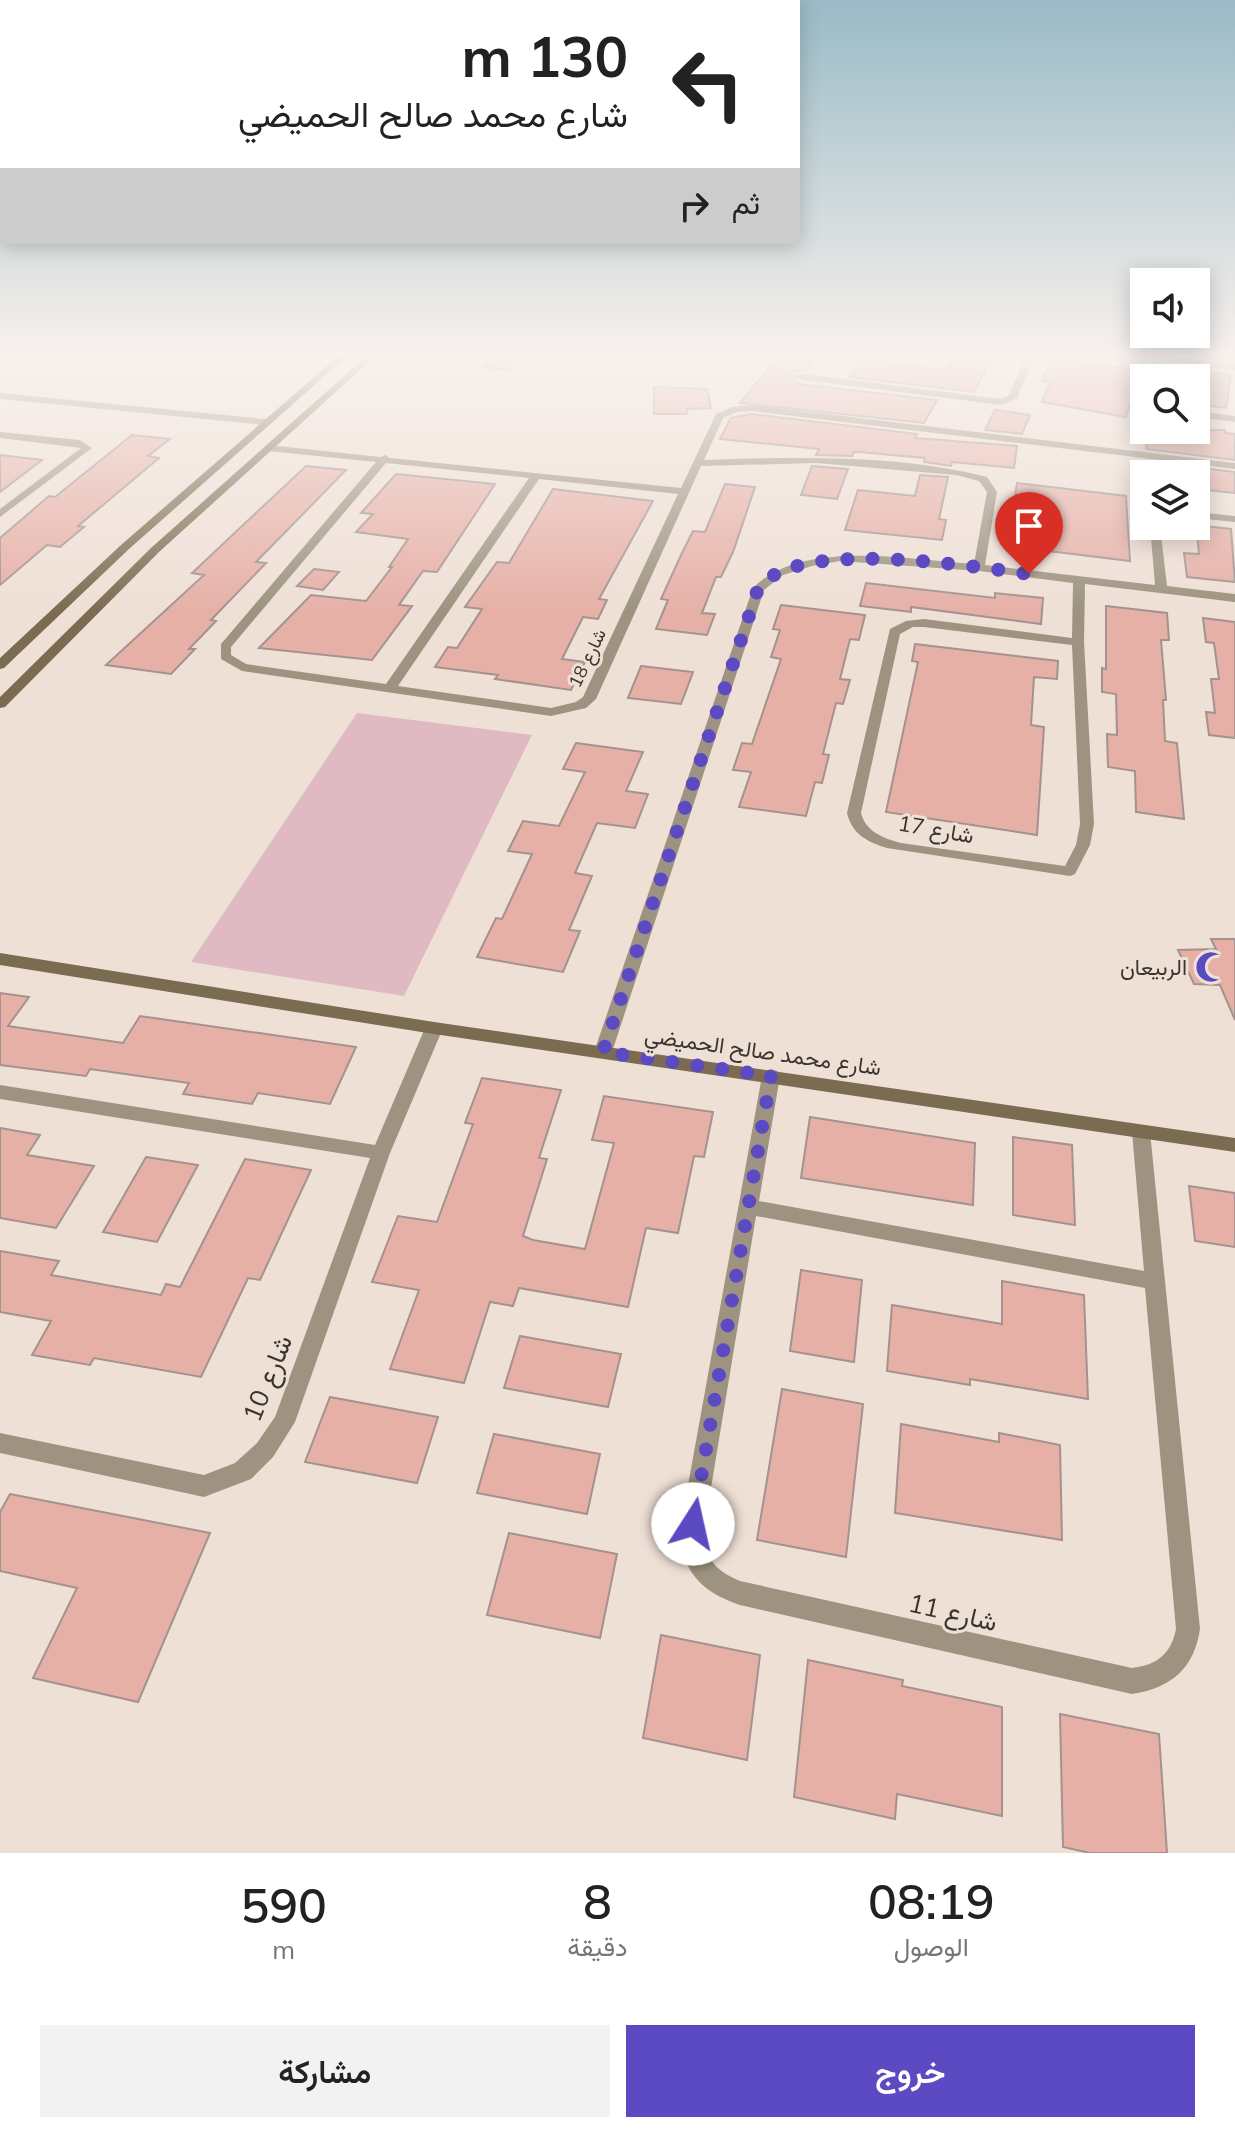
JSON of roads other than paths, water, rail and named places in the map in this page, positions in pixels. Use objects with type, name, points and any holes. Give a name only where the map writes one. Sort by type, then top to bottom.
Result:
[{"type":"street","points":[[0,514],[87,448],[80,443],[35,438]]},
{"type":"street","points":[[0,665],[247,438]]},
{"type":"street","points":[[0,704],[155,550],[279,438]]},
{"type":"street","name":"شارع 18","points":[[385,458],[225,647],[225,656],[242,667],[551,712],[581,705],[589,699],[709,438]]},
{"type":"street","name":"شارع 18","points":[[1000,438],[1235,466]]},
{"type":"street","points":[[268,448],[683,491]]},
{"type":"street","points":[[698,463],[816,460],[956,472],[983,479],[992,492],[979,568]]},
{"type":"street","points":[[389,689],[537,474]]},
{"type":"street","points":[[1210,516],[1235,519]]},
{"type":"street","points":[[151,524],[155,531],[179,528]]},
{"type":"street","points":[[1156,540],[1161,590]]},
{"type":"street","points":[[125,547],[142,543],[152,545],[155,550]]},
{"type":"street","points":[[603,1052],[759,588],[779,573],[840,558],[979,568],[1235,598]]},
{"type":"street","name":"شارع 17","points":[[1078,642],[924,623],[910,624],[894,632],[854,813],[859,828],[895,846],[1070,871],[1083,845],[1087,824],[1078,642],[1079,580]]},
{"type":"street","name":"شارع محمد صالح الحميضي","points":[[0,959],[434,1028],[1235,1145]]},
{"type":"street","name":"شارع 10","points":[[0,1443],[204,1486],[243,1471],[265,1450],[284,1422],[381,1153],[434,1028]]},
{"type":"street","name":"شارع 11","points":[[771,1076],[693,1524],[693,1551],[699,1562],[719,1583],[740,1593],[1132,1681],[1162,1675],[1173,1666],[1184,1648],[1188,1629],[1141,1132]]},
{"type":"street","points":[[0,1092],[381,1153]]},
{"type":"street","points":[[748,1207],[1153,1281]]},
{"type":"place","name":"الربيعان","points":[[1211,967]]}]
